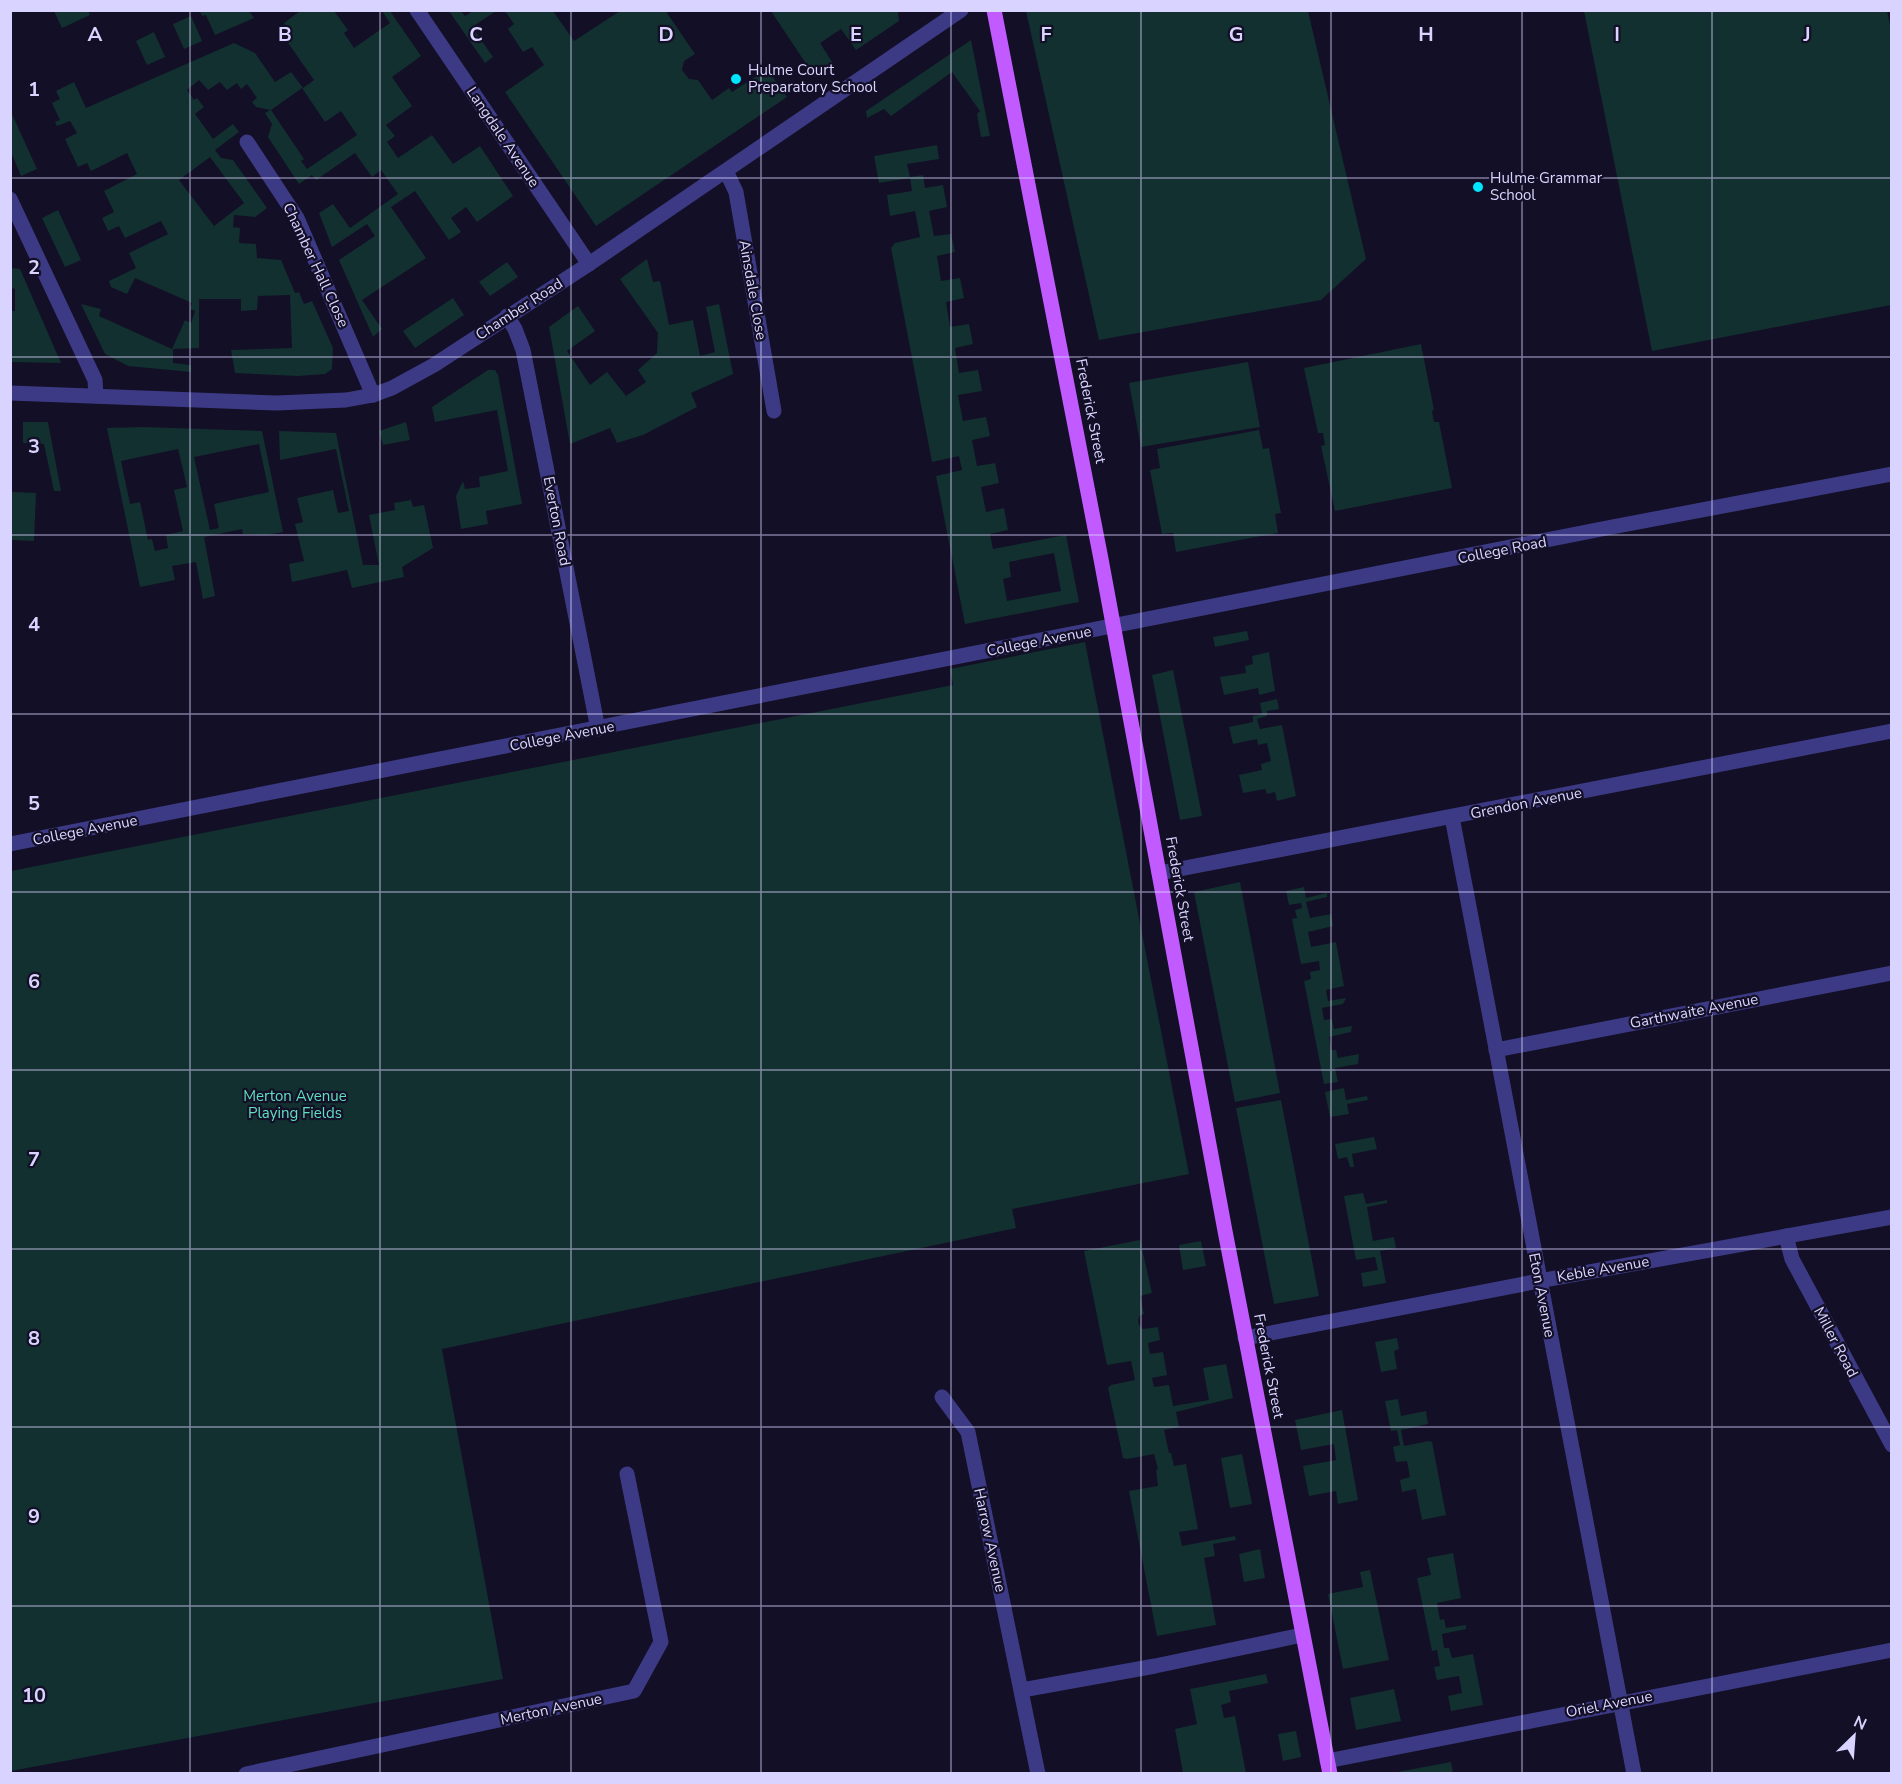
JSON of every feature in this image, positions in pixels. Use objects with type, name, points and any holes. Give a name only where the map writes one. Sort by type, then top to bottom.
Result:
[{"type":"main road","name":"Frederick Street","points":[[994,10],[1113,626],[1245,1338],[1328,1767]]},
{"type":"street","name":"Langdale Avenue","points":[[417,10],[589,264]]},
{"type":"street","name":"Chamber Road","points":[[10,393],[277,403],[331,402],[373,395],[410,380],[589,264],[961,10]]},
{"type":"street","name":"Chamber Hall Close","points":[[247,142],[300,224],[373,395]]},
{"type":"street","name":"Ainsdale Close","points":[[726,171],[736,192],[774,411]]},
{"type":"street","points":[[10,199],[95,380],[96,396]]},
{"type":"street","name":"Everton Road","points":[[507,316],[523,350],[598,729]]},
{"type":"street","name":"College Road","points":[[1113,626],[1892,474]]},
{"type":"street","name":"College Avenue","points":[[10,844],[1113,626]]},
{"type":"street","name":"Grendon Avenue","points":[[1159,873],[1892,731]]},
{"type":"street","name":"Eton Avenue","points":[[1452,817],[1634,1773]]},
{"type":"street","name":"Garthwaite Avenue","points":[[1496,1050],[1892,973]]},
{"type":"street","name":"Keble Avenue","points":[[1245,1338],[1539,1281],[1892,1217]]},
{"type":"street","name":"Miller Road","points":[[1786,1236],[1792,1259],[1892,1445]]},
{"type":"street","name":"Harrow Avenue","points":[[942,1397],[968,1432],[1038,1773]]},
{"type":"street","name":"Merton Avenue","points":[[246,1773],[634,1691],[661,1642],[627,1474]]},
{"type":"street","points":[[1022,1690],[1155,1666],[1302,1635]]},
{"type":"street","name":"Oriel Avenue","points":[[1328,1767],[1619,1702],[1892,1650]]},
{"type":"green space","points":[[665,10],[695,54],[684,61],[682,70],[689,79],[698,80],[712,100],[729,88],[732,92],[767,69],[787,97],[596,226],[505,92],[544,65],[532,47],[523,52],[508,29],[514,24],[505,11],[553,11],[574,41],[620,11]]},
{"type":"green space","points":[[54,11],[88,11],[90,15],[62,28]]},
{"type":"green space","points":[[200,11],[249,11],[254,18],[215,35],[206,15],[202,16]]},
{"type":"green space","points":[[300,11],[334,11],[348,30],[344,33],[354,48],[390,23],[382,11],[390,11],[421,56],[392,77],[412,106],[386,125],[395,136],[387,142],[398,158],[432,135],[453,164],[480,146],[513,196],[477,222],[466,207],[451,218],[461,232],[449,240],[415,191],[391,207],[426,258],[362,300],[382,329],[373,337],[339,260],[375,236],[367,224],[332,247],[319,213],[333,204],[350,228],[398,194],[381,170],[372,177],[355,153],[316,180],[312,175],[299,184],[268,137],[272,124],[265,113],[270,110],[256,107],[252,102],[257,98],[247,84],[241,89],[237,83],[227,90],[220,82],[208,90],[199,80],[187,90],[194,100],[197,98],[204,107],[195,114],[213,139],[233,124],[239,132],[215,150],[221,158],[233,160],[267,208],[255,217],[234,215],[233,227],[240,228],[239,243],[256,244],[257,258],[281,260],[295,293],[299,292],[304,304],[312,301],[333,348],[332,369],[325,374],[298,376],[235,373],[231,350],[292,348],[290,295],[258,296],[257,310],[241,311],[241,299],[199,299],[199,348],[173,349],[173,363],[191,365],[191,372],[128,366],[105,354],[81,304],[101,309],[99,316],[172,349],[185,320],[191,323],[195,311],[190,309],[192,303],[135,278],[127,294],[111,287],[109,281],[136,268],[129,253],[168,234],[161,221],[125,238],[119,226],[108,231],[102,218],[114,212],[104,191],[137,174],[127,153],[91,171],[87,163],[78,167],[65,139],[77,133],[70,121],[57,126],[55,122],[60,120],[52,103],[60,99],[56,91],[74,82],[86,108],[234,43],[255,53],[275,82],[291,72],[303,88],[314,80],[279,30],[285,25],[284,23]],"holes":[[[302,88],[325,122],[341,111],[357,135],[307,169],[301,161],[304,159],[271,110]],[[210,157],[244,203],[214,226],[179,180]]]},
{"type":"green space","points":[[449,11],[461,11],[465,16],[473,11],[496,11],[472,27],[493,57],[485,63]]},
{"type":"green space","points":[[771,11],[898,11],[899,21],[856,50],[841,29],[820,43],[834,65],[815,77]]},
{"type":"green space","points":[[1026,11],[1308,11],[1366,259],[1321,300],[1099,340]]},
{"type":"green space","points":[[1584,11],[1887,11],[1892,34],[1891,305],[1652,351]]},
{"type":"green space","points":[[191,16],[202,41],[184,49],[173,24]]},
{"type":"green space","points":[[154,32],[165,57],[147,65],[136,41]]},
{"type":"green space","points":[[971,40],[990,136],[981,137],[977,114],[980,111],[952,72],[891,116],[884,109],[867,118],[866,111]]},
{"type":"green space","points":[[11,112],[37,169],[21,176],[11,152]]},
{"type":"green space","points":[[937,145],[939,159],[907,164],[910,177],[923,175],[925,188],[943,185],[947,207],[929,211],[934,236],[951,234],[955,252],[937,256],[941,281],[960,278],[964,298],[946,302],[950,327],[969,324],[973,344],[955,348],[959,373],[978,370],[982,391],[958,395],[963,421],[986,417],[990,436],[972,440],[977,466],[995,463],[999,483],[981,487],[986,512],[1004,508],[1008,530],[990,534],[993,549],[1066,535],[1079,602],[965,624],[936,476],[962,470],[959,456],[932,462],[891,248],[895,243],[920,237],[915,211],[890,216],[887,195],[912,191],[910,178],[879,183],[874,156]],"holes":[[[1054,553],[1061,591],[1007,601],[1003,579],[1011,577],[1009,562]]]},
{"type":"green space","points":[[58,210],[81,260],[65,267],[42,218]]},
{"type":"green space","points":[[647,259],[653,282],[660,281],[669,325],[693,320],[700,356],[715,352],[706,307],[719,304],[733,374],[691,393],[697,407],[643,435],[617,443],[610,428],[570,444],[549,327],[578,306],[595,331],[567,351],[590,385],[607,372],[626,396],[646,382],[638,370],[657,353],[658,333],[620,279]]},
{"type":"green space","points":[[507,262],[518,277],[490,296],[479,282]]},
{"type":"green space","points":[[20,269],[61,363],[11,362],[11,311],[15,311],[15,289],[11,288],[10,270]]},
{"type":"green space","points":[[453,298],[464,315],[415,348],[403,331]]},
{"type":"green space","points":[[1421,344],[1434,410],[1432,411],[1434,422],[1439,422],[1452,488],[1335,511],[1321,446],[1325,445],[1323,433],[1318,433],[1304,368]]},
{"type":"green space","points":[[1248,362],[1260,427],[1141,447],[1129,383]]},
{"type":"green space","points":[[488,370],[495,370],[498,375],[522,504],[486,511],[488,524],[461,529],[456,496],[463,481],[465,489],[480,487],[479,477],[508,471],[497,410],[435,422],[432,407]]},
{"type":"green space","points":[[23,422],[48,422],[61,491],[54,491],[44,444],[23,443]]},
{"type":"green space","points":[[406,422],[410,440],[383,445],[379,431]]},
{"type":"green space","points":[[107,428],[262,431],[283,532],[267,535],[243,534],[242,529],[204,537],[215,596],[203,599],[196,562],[172,566],[175,580],[140,587]],"holes":[[[259,444],[269,492],[214,504],[219,528],[210,530],[194,457]],[[178,449],[187,487],[174,490],[183,531],[166,535],[168,548],[155,551],[152,539],[148,540],[140,502],[130,504],[121,461]]]},
{"type":"green space","points":[[1259,430],[1263,449],[1269,448],[1281,513],[1275,514],[1278,533],[1176,552],[1173,533],[1162,534],[1150,470],[1160,468],[1157,449]]},
{"type":"green space","points":[[279,431],[336,433],[363,565],[379,565],[369,515],[395,510],[394,503],[411,500],[413,507],[424,505],[433,548],[402,567],[404,577],[352,588],[347,570],[292,582],[289,564],[304,561],[295,524],[303,522],[297,498],[333,490],[338,513],[349,511],[336,449],[280,460]]},
{"type":"green space","points":[[11,492],[36,493],[34,541],[11,540]]},
{"type":"green space","points":[[1247,631],[1249,640],[1215,647],[1213,637]]},
{"type":"green space","name":"Merton Avenue Playing Fields","points":[[1085,642],[1189,1174],[1012,1209],[1016,1228],[442,1349],[503,1679],[11,1771],[11,871],[953,685],[950,669]]},
{"type":"green space","points":[[1269,652],[1275,691],[1259,695],[1258,688],[1224,695],[1220,677],[1246,673],[1245,666],[1253,664],[1252,656]]},
{"type":"green space","points":[[1173,670],[1202,816],[1180,820],[1152,675]]},
{"type":"green space","points":[[1277,699],[1279,709],[1267,711],[1267,716],[1257,719],[1260,729],[1282,725],[1296,796],[1277,801],[1275,792],[1267,794],[1265,789],[1243,793],[1239,775],[1262,770],[1261,764],[1271,761],[1267,743],[1258,745],[1257,739],[1233,744],[1229,727],[1253,722],[1253,716],[1262,714],[1260,703]]},
{"type":"green space","points":[[1240,882],[1280,1093],[1235,1102],[1194,892]]},
{"type":"green space","points":[[1304,887],[1306,898],[1327,893],[1327,897],[1306,902],[1310,918],[1331,914],[1333,926],[1308,932],[1311,947],[1336,942],[1344,986],[1326,990],[1328,1001],[1346,998],[1343,1004],[1322,1008],[1324,1020],[1332,1019],[1334,1029],[1352,1026],[1351,1032],[1329,1037],[1331,1050],[1336,1050],[1338,1058],[1359,1054],[1358,1064],[1335,1068],[1338,1082],[1324,1084],[1304,981],[1311,979],[1310,972],[1320,970],[1319,961],[1301,964],[1292,919],[1297,918],[1295,910],[1302,908],[1301,903],[1289,905],[1286,891]]},
{"type":"green space","points":[[1344,1088],[1346,1100],[1367,1096],[1368,1100],[1347,1104],[1349,1114],[1330,1117],[1325,1092]]},
{"type":"green space","points":[[1281,1100],[1319,1296],[1274,1304],[1236,1108]]},
{"type":"green space","points":[[1374,1137],[1377,1149],[1352,1154],[1354,1167],[1350,1167],[1347,1157],[1338,1159],[1335,1144]]},
{"type":"green space","points":[[1363,1193],[1366,1204],[1387,1200],[1387,1203],[1367,1207],[1373,1241],[1394,1237],[1396,1248],[1380,1251],[1386,1283],[1363,1287],[1361,1273],[1378,1270],[1375,1257],[1356,1260],[1344,1196]]},
{"type":"green space","points":[[1140,1240],[1152,1293],[1140,1296],[1144,1314],[1140,1315],[1138,1323],[1143,1329],[1158,1327],[1160,1340],[1148,1343],[1150,1354],[1163,1352],[1167,1375],[1152,1378],[1154,1387],[1169,1385],[1173,1406],[1209,1400],[1203,1368],[1226,1364],[1233,1398],[1176,1412],[1179,1427],[1164,1430],[1174,1466],[1186,1464],[1198,1529],[1179,1532],[1182,1546],[1235,1536],[1236,1540],[1213,1544],[1215,1556],[1204,1558],[1216,1625],[1157,1636],[1129,1491],[1158,1486],[1156,1470],[1158,1469],[1154,1454],[1123,1458],[1108,1388],[1111,1385],[1135,1380],[1131,1361],[1107,1365],[1084,1251]]},
{"type":"green space","points":[[1201,1241],[1206,1266],[1183,1270],[1179,1245]]},
{"type":"green space","points":[[1397,1338],[1399,1349],[1394,1351],[1397,1369],[1381,1372],[1375,1342]]},
{"type":"green space","points":[[1398,1399],[1401,1416],[1426,1411],[1428,1424],[1401,1430],[1404,1446],[1432,1442],[1446,1515],[1422,1520],[1416,1489],[1402,1492],[1400,1480],[1410,1477],[1407,1461],[1396,1462],[1393,1447],[1400,1445],[1397,1430],[1391,1431],[1385,1401]]},
{"type":"green space","points":[[1342,1410],[1358,1500],[1338,1504],[1336,1491],[1309,1496],[1303,1466],[1336,1460],[1334,1444],[1301,1450],[1295,1420]]},
{"type":"green space","points":[[1242,1454],[1252,1504],[1230,1508],[1221,1458]]},
{"type":"green space","points":[[1260,1549],[1265,1578],[1244,1582],[1239,1554]]},
{"type":"green space","points":[[1453,1553],[1461,1598],[1437,1603],[1440,1620],[1444,1619],[1446,1628],[1466,1625],[1466,1629],[1442,1634],[1444,1648],[1449,1648],[1452,1658],[1473,1654],[1483,1705],[1451,1711],[1448,1696],[1462,1693],[1459,1676],[1437,1680],[1434,1667],[1440,1666],[1437,1650],[1432,1651],[1417,1578],[1431,1575],[1427,1558]]},
{"type":"green space","points":[[1370,1570],[1389,1660],[1343,1669],[1328,1594],[1363,1587],[1360,1572]]},
{"type":"green space","points":[[1266,1674],[1268,1683],[1229,1691],[1231,1702],[1221,1705],[1224,1718],[1235,1716],[1246,1773],[1183,1773],[1175,1729],[1197,1724],[1190,1689]]},
{"type":"green space","points":[[1394,1689],[1401,1721],[1356,1730],[1350,1698]]},
{"type":"green space","points":[[1296,1731],[1301,1757],[1283,1761],[1278,1734]]},
{"type":"green space","points":[[1451,1762],[1453,1773],[1392,1773]]},
{"type":"place","name":"Hulme Court Preparatory School","points":[[736,79]]},
{"type":"place","name":"Hulme Grammar School","points":[[1478,187]]}]
